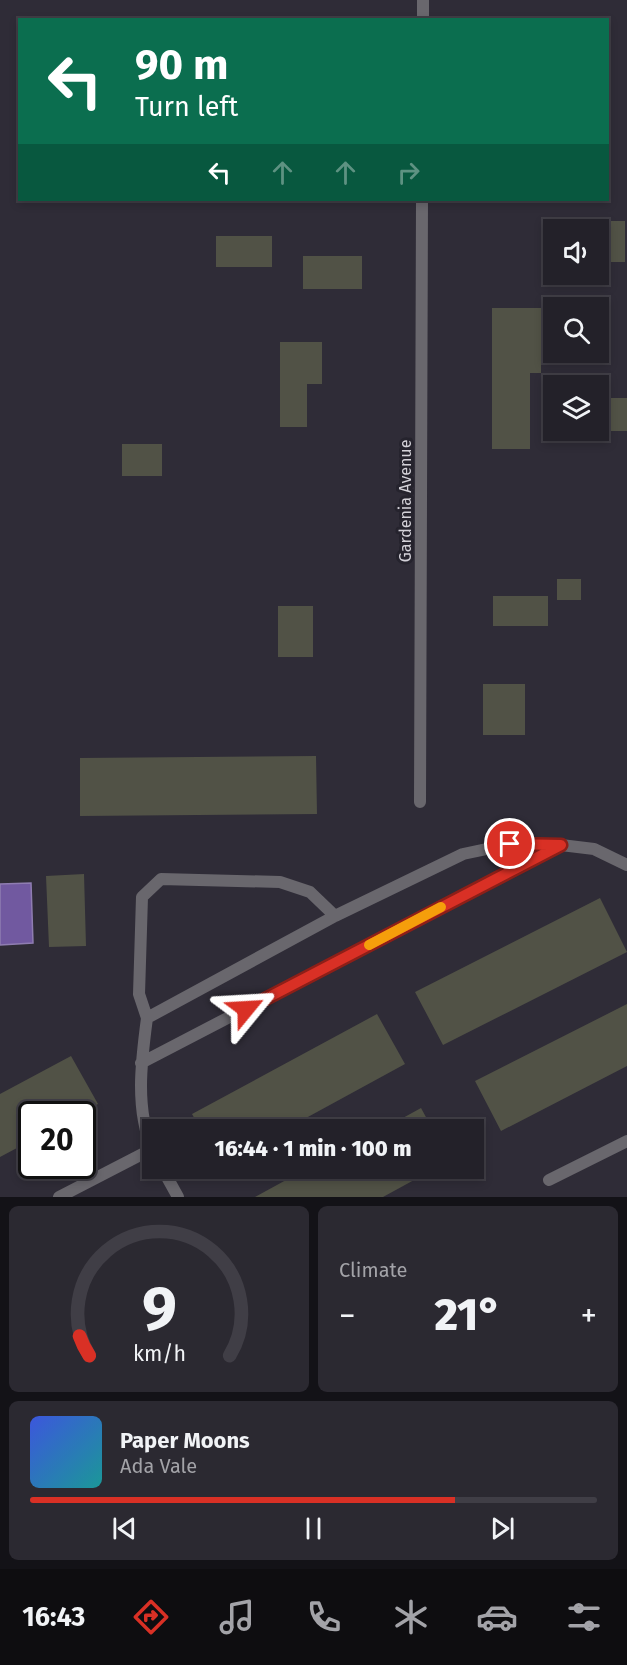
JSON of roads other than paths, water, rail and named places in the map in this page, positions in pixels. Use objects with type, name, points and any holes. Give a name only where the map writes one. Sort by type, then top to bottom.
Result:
[{"type":"street","points":[[423,0],[423,18]]},
{"type":"street","name":"Gardenia Avenue","points":[[420,802],[422,201]]},
{"type":"street","points":[[147,1018],[335,916],[464,854],[510,844],[561,845],[594,849],[627,865]]},
{"type":"street","points":[[141,1064],[561,845]]},
{"type":"street","points":[[144,1119],[141,1108],[141,1064],[147,1018],[139,994],[142,897],[161,879],[280,882],[310,892],[335,916]]},
{"type":"street","points":[[549,1180],[627,1141]]},
{"type":"street","points":[[59,1197],[142,1155]]},
{"type":"street","points":[[168,1179],[178,1197]]}]
